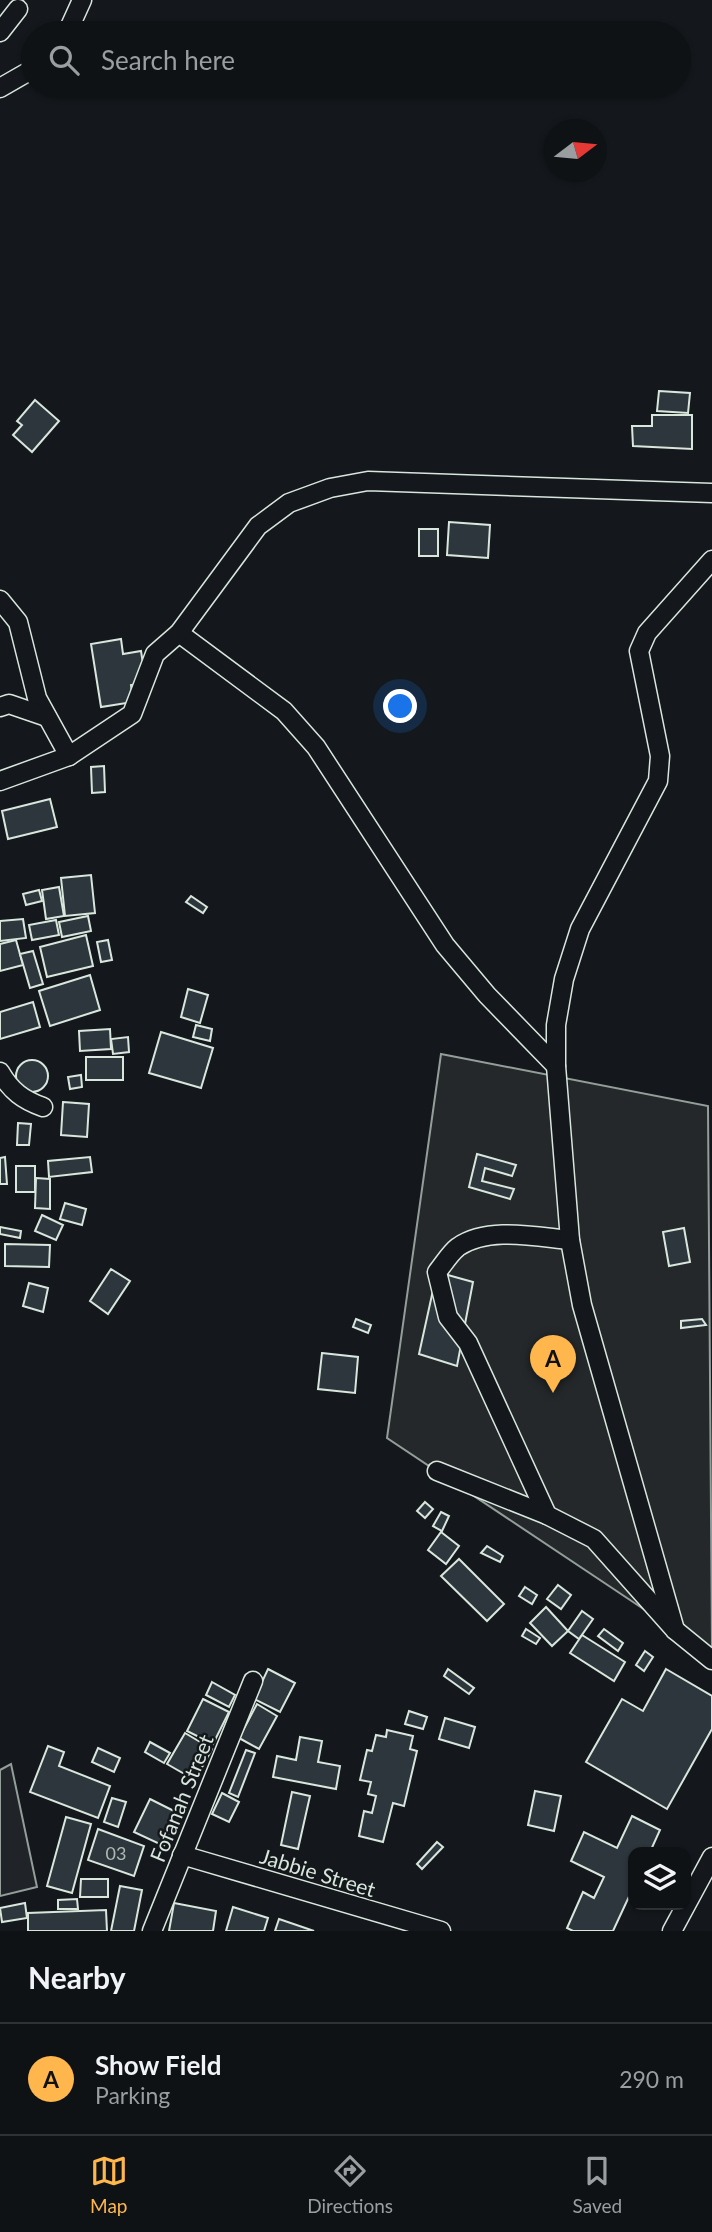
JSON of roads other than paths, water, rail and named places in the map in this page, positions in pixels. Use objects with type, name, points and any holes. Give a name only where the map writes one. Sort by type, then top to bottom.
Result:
[{"type":"street","points":[[72,21],[82,0]]},
{"type":"street","points":[[0,32],[18,9]]},
{"type":"street","points":[[0,88],[21,76]]},
{"type":"street","points":[[0,781],[69,756],[132,714],[155,654],[179,633],[258,526],[289,503],[331,488],[368,481],[712,493]]},
{"type":"street","points":[[676,1630],[582,1305],[570,1240],[556,1066],[556,1026],[564,979],[580,929],[658,781],[660,755],[639,651],[647,633],[712,559]]},
{"type":"street","points":[[0,600],[18,622],[29,673],[47,717],[69,756]]},
{"type":"street","points":[[179,633],[292,720],[316,747],[445,945],[487,995],[556,1066]]},
{"type":"street","points":[[0,707],[9,704],[47,717]]},
{"type":"street","points":[[0,1072],[7,1085],[23,1100],[43,1107]]},
{"type":"street","points":[[547,1516],[468,1343],[448,1317],[437,1272],[458,1247],[483,1237],[570,1240]]},
{"type":"street","points":[[437,1471],[547,1516],[594,1539],[676,1630],[712,1660]]},
{"type":"street","name":"Fofanah Street","points":[[152,1931],[253,1681]]},
{"type":"street","name":"Jabbie Street","points":[[183,1855],[441,1931]]},
{"type":"street","points":[[672,1931],[712,1857]]},
{"type":"place","name":"Show Field","points":[[553,1393]]}]
